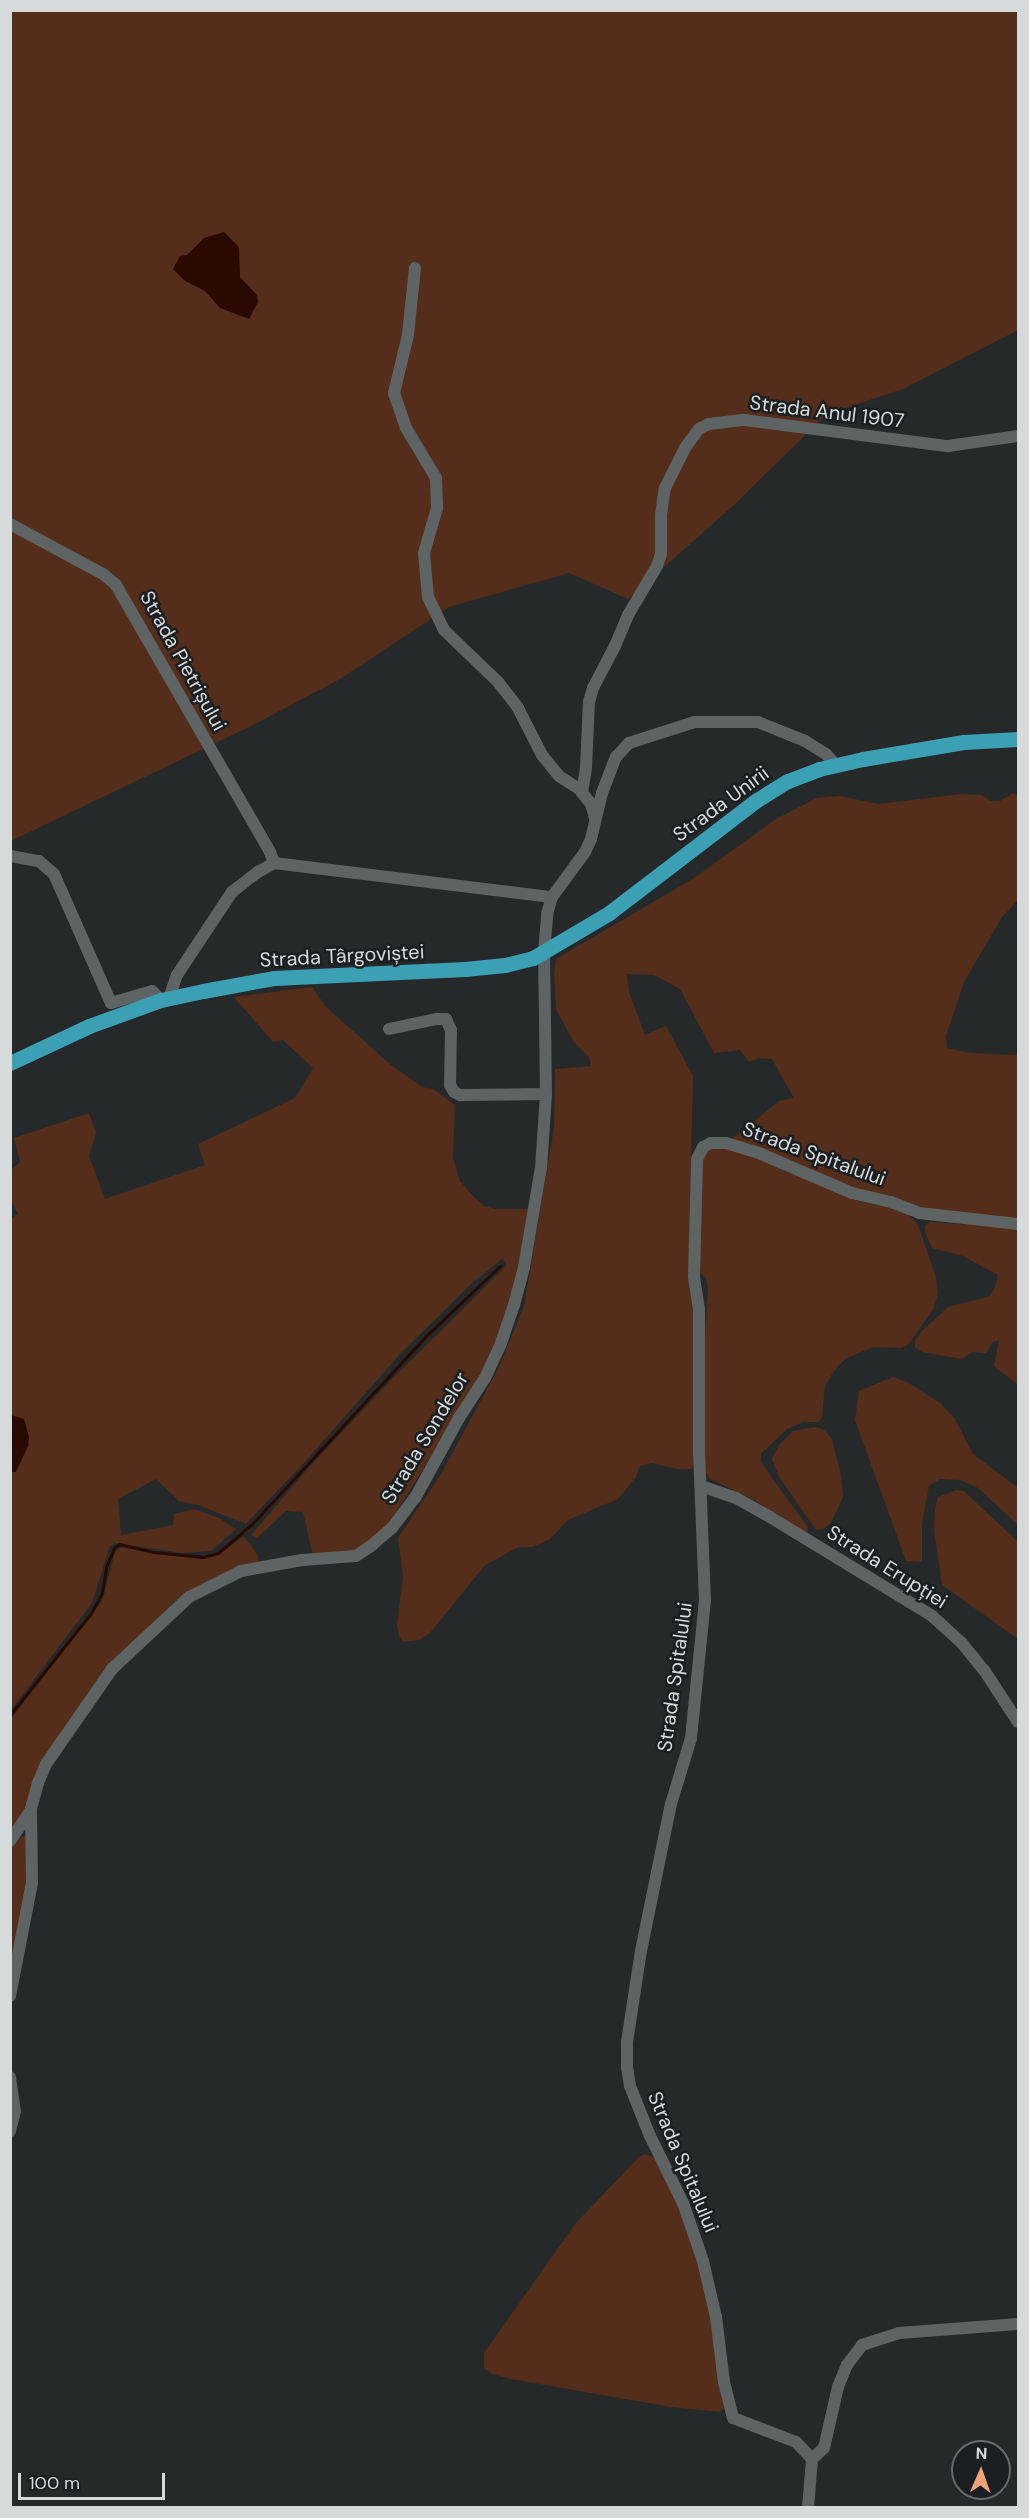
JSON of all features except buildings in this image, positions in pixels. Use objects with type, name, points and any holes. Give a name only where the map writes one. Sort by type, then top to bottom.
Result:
[{"type":"main road","name":"Strada Unirii","points":[[544,952],[627,901],[773,789],[806,774],[836,765],[964,742],[1018,740]]},
{"type":"main road","name":"Strada Târgoviștei","points":[[10,1063],[114,1009],[293,976],[493,967],[533,958],[544,952]]},
{"type":"street","points":[[415,268],[408,335],[394,393],[406,428],[436,477],[437,507],[424,554],[428,597],[444,630],[498,682],[518,708],[548,763],[559,776],[582,793],[591,804],[595,818],[595,828],[585,852],[552,897],[545,930],[544,952]]},
{"type":"street","name":"Strada Anul 1907","points":[[582,793],[586,767],[589,702],[593,688],[628,615],[657,566],[661,554],[661,515],[665,488],[685,448],[699,429],[709,424],[744,420],[948,446],[1018,436]]},
{"type":"street","name":"Strada Pietrișului","points":[[10,524],[103,574],[116,585],[270,852],[274,863]]},
{"type":"street","points":[[595,818],[609,770],[629,743],[695,722],[758,722],[805,741],[826,754],[836,765]]},
{"type":"street","points":[[10,856],[39,861],[54,874],[114,1009]]},
{"type":"street","points":[[165,999],[177,975],[232,892],[274,863],[552,897]]},
{"type":"street","name":"Strada Sondelor","points":[[10,1996],[32,1883],[31,1809],[46,1764],[112,1669],[189,1597],[241,1571],[302,1560],[356,1556],[392,1528],[415,1498],[459,1418],[485,1378],[511,1315],[524,1267],[544,1142],[546,1094],[544,952]]},
{"type":"street","points":[[389,1029],[446,1019],[451,1030],[450,1085],[454,1092],[460,1095],[546,1094]]},
{"type":"street","name":"Strada Spitalului","points":[[812,2459],[796,2442],[733,2418],[724,2382],[716,2317],[703,2261],[683,2203],[650,2136],[630,2086],[627,2068],[627,2042],[641,1952],[671,1804],[692,1726],[705,1601],[699,1309],[694,1249],[697,1159],[703,1147],[719,1143],[740,1146],[844,1190],[891,1202],[919,1213],[1018,1224]]},
{"type":"street","name":"Strada Erupției","points":[[701,1486],[736,1498],[770,1517],[932,1616],[961,1642],[984,1670],[1018,1722]]},
{"type":"street","points":[[10,1840],[31,1809]]},
{"type":"street","points":[[10,2077],[15,2111],[10,2131]]},
{"type":"street","points":[[808,2508],[812,2459],[824,2448],[837,2387],[847,2365],[862,2345],[898,2333],[1018,2324]]},
{"type":"shaded area","points":[[10,11],[1018,11],[1018,330],[903,389],[827,414],[734,505],[628,599],[569,573],[449,607],[340,679],[251,726],[11,841]]},
{"type":"shaded area","points":[[224,232],[239,247],[240,277],[257,295],[258,302],[249,319],[220,308],[205,291],[185,281],[173,269],[180,256],[187,255],[204,238]]},
{"type":"shaded area","points":[[1013,793],[1018,796],[1018,900],[1002,917],[964,982],[946,1036],[947,1048],[970,1053],[1018,1055],[1018,1220],[918,1209],[908,1202],[863,1194],[732,1139],[779,1101],[794,1098],[772,1059],[759,1058],[749,1062],[740,1050],[714,1053],[680,989],[654,975],[627,974],[629,992],[645,1035],[666,1026],[693,1076],[689,1240],[695,1309],[694,1464],[691,1469],[677,1469],[652,1463],[640,1466],[636,1477],[618,1499],[568,1520],[550,1539],[533,1547],[519,1547],[485,1565],[430,1633],[419,1640],[403,1642],[397,1625],[403,1577],[398,1538],[441,1474],[498,1369],[524,1306],[554,1128],[555,1069],[591,1066],[589,1057],[573,1041],[556,1009],[554,974],[556,959],[694,878],[776,819],[817,798],[840,796],[878,804],[961,794],[982,795],[990,801],[1000,801]]},
{"type":"shaded area","points":[[312,987],[326,1007],[390,1064],[422,1087],[433,1089],[455,1105],[453,1158],[460,1181],[472,1195],[484,1206],[496,1209],[528,1209],[515,1288],[488,1364],[393,1518],[382,1532],[355,1551],[313,1556],[303,1512],[286,1511],[257,1538],[251,1535],[312,1464],[393,1378],[506,1266],[503,1258],[472,1283],[399,1355],[304,1463],[246,1524],[198,1505],[179,1501],[156,1479],[118,1499],[121,1535],[173,1525],[174,1514],[194,1509],[219,1518],[236,1529],[211,1551],[182,1553],[115,1543],[110,1546],[92,1603],[11,1710],[10,1219],[18,1214],[11,1200],[10,1171],[20,1162],[14,1138],[89,1113],[96,1133],[89,1156],[105,1199],[205,1165],[198,1144],[295,1098],[313,1068],[283,1040],[273,1042],[234,997]]},
{"type":"shaded area","points":[[721,1146],[768,1162],[788,1173],[809,1178],[854,1200],[905,1211],[918,1225],[936,1277],[938,1293],[934,1308],[908,1345],[901,1348],[873,1347],[845,1359],[825,1386],[822,1417],[818,1422],[803,1422],[787,1429],[761,1454],[761,1461],[808,1527],[807,1535],[754,1500],[710,1479],[705,1471],[703,1368],[708,1287],[705,1277],[699,1271],[699,1165],[706,1151]]},
{"type":"shaded area","points":[[930,1222],[1018,1228],[1018,1385],[994,1366],[999,1340],[993,1342],[986,1353],[972,1352],[962,1359],[922,1352],[915,1347],[915,1341],[922,1331],[948,1307],[990,1296],[998,1275],[963,1256],[932,1248],[925,1232],[925,1226]]},
{"type":"shaded area","points":[[893,1377],[909,1383],[940,1403],[955,1419],[973,1454],[1018,1488],[1018,1525],[978,1488],[960,1480],[940,1479],[929,1486],[922,1524],[922,1562],[906,1561],[855,1420],[859,1391]]},
{"type":"shaded area","points":[[11,1415],[24,1419],[29,1437],[28,1446],[16,1472],[11,1472]]},
{"type":"shaded area","points":[[815,1427],[823,1429],[832,1439],[841,1475],[843,1497],[831,1523],[823,1529],[816,1530],[779,1477],[772,1459],[779,1445],[793,1431]]},
{"type":"shaded area","points":[[956,1490],[964,1491],[1018,1542],[1018,1639],[942,1585],[934,1529],[935,1509],[938,1497]]},
{"type":"shaded area","points":[[244,1536],[257,1554],[259,1562],[189,1591],[173,1603],[113,1665],[54,1744],[31,1800],[11,1834],[11,1719],[102,1601],[115,1552],[122,1547],[154,1554],[203,1559],[225,1550]]},
{"type":"shaded area","points":[[26,1835],[30,1881],[11,1981],[11,1851],[18,1839]]},
{"type":"shaded area","points":[[645,2154],[656,2158],[662,2166],[683,2219],[710,2300],[726,2406],[720,2412],[671,2407],[511,2379],[492,2374],[484,2368],[484,2353],[575,2224],[639,2157]]},
{"type":"waterway","points":[[10,1715],[91,1613],[102,1593],[106,1567],[114,1548],[119,1544],[154,1552],[203,1557],[218,1553],[252,1524],[424,1338],[500,1266]]}]
